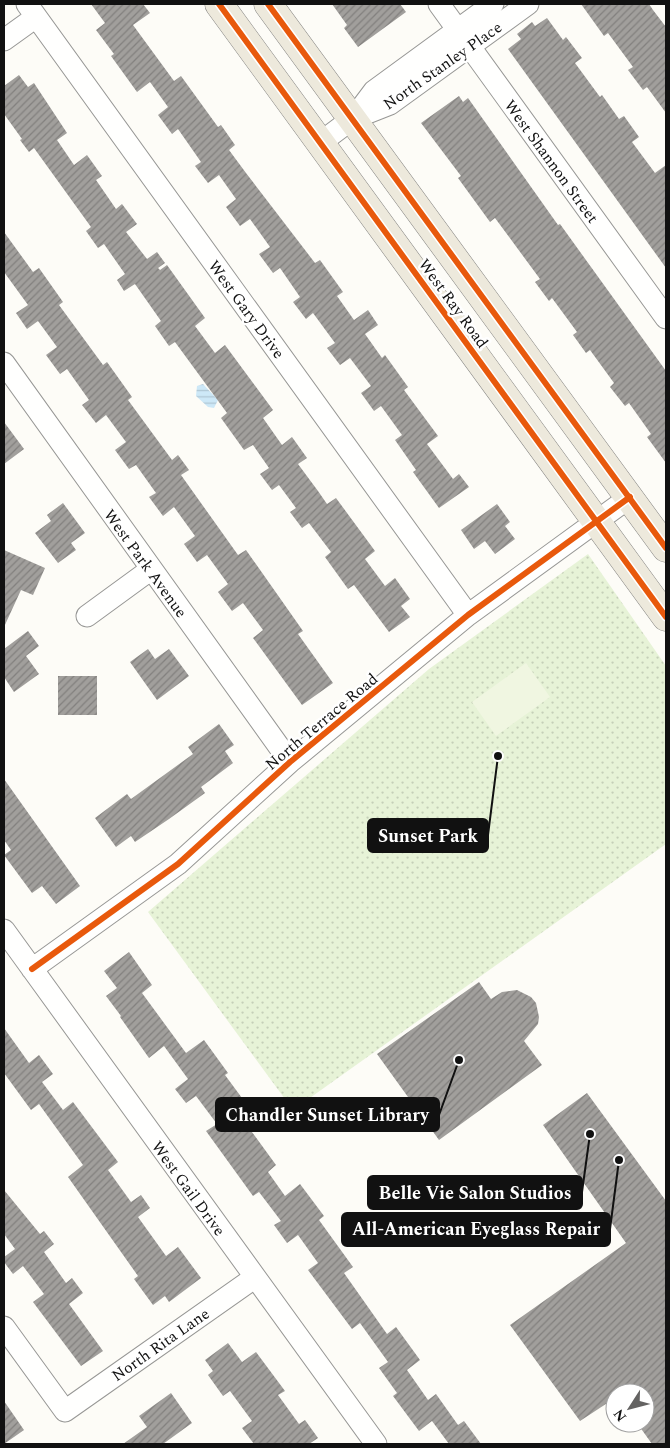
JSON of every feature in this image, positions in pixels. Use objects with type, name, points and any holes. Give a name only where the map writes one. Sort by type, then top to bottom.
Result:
[{"type":"main road","name":"West Ray Road","points":[[219,4],[666,617]]},
{"type":"main road","name":"West Ray Road","points":[[268,4],[666,548]]},
{"type":"street","name":"West Shannon Street","points":[[439,4],[666,318]]},
{"type":"street","name":"North Stanley Place","points":[[464,38],[493,4]]},
{"type":"street","name":"North Stanley Place","points":[[320,143],[352,119],[374,91],[464,38],[528,4]]},
{"type":"street","points":[[4,40],[31,10]]},
{"type":"street","name":"West Gary Drive","points":[[31,10],[468,615]]},
{"type":"street","name":"West Park Avenue","points":[[4,363],[150,570],[290,762]]},
{"type":"street","name":"North Terrace Road","points":[[32,969],[178,864],[290,762],[468,615],[630,497]]},
{"type":"street","points":[[87,616],[150,570]]},
{"type":"street","name":"West Gail Drive","points":[[4,930],[254,1278],[376,1444]]},
{"type":"street","name":"North Rita Lane","points":[[4,1327],[65,1410],[254,1278]]},
{"type":"green space","points":[[588,554],[666,666],[666,844],[293,1110],[148,912],[429,669]]},
{"type":"green space","points":[[526,663],[550,697],[496,736],[472,702]]},
{"type":"water","points":[[203,384],[218,400],[214,408],[208,407],[196,396],[197,386]]},
{"type":"building","points":[[91,4],[143,4],[150,13],[133,25],[174,81],[181,76],[218,127],[221,125],[235,145],[229,150],[315,263],[320,260],[343,292],[337,296],[354,320],[368,310],[378,325],[365,334],[382,358],[385,355],[408,387],[404,390],[438,436],[427,444],[453,479],[459,474],[469,487],[439,508],[413,472],[416,470],[395,440],[402,435],[381,406],[374,411],[361,393],[371,386],[350,358],[340,365],[327,348],[335,343],[313,313],[306,319],[293,302],[300,297],[280,268],[273,273],[259,254],[270,247],[250,219],[240,226],[226,207],[236,199],[219,175],[208,183],[195,166],[201,162],[178,129],[172,134],[158,115],[168,107],[150,82],[137,92],[111,56],[114,54],[96,30],[105,23]]},
{"type":"building","points":[[332,4],[400,4],[406,12],[358,47],[344,28],[347,25]]},
{"type":"building","points":[[581,4],[649,4],[666,27],[666,113],[647,87],[643,90],[628,70],[633,67],[608,33],[604,36]]},
{"type":"building","points":[[547,18],[563,40],[566,37],[582,58],[575,63],[600,97],[602,95],[619,119],[624,116],[639,137],[632,142],[655,173],[666,165],[666,268],[508,49],[521,39],[517,34],[532,22],[535,26]]},
{"type":"building","points":[[19,75],[28,87],[34,83],[67,133],[57,140],[74,165],[87,155],[102,176],[96,180],[116,209],[122,204],[137,224],[126,232],[147,259],[157,252],[165,263],[158,268],[160,270],[167,265],[205,318],[195,326],[215,353],[225,345],[273,410],[263,418],[282,445],[292,437],[307,458],[298,464],[327,504],[336,498],[375,551],[365,559],[385,586],[395,578],[410,599],[401,606],[410,617],[389,632],[354,585],[348,589],[325,557],[331,552],[309,523],[302,528],[290,512],[296,508],[279,485],[272,490],[260,474],[269,468],[253,445],[244,450],[221,418],[227,413],[175,342],[169,346],[155,326],[161,321],[135,284],[124,291],[117,280],[125,274],[104,244],[98,248],[86,231],[91,227],[34,148],[29,152],[20,140],[22,139],[4,114],[4,86]]},
{"type":"building","points":[[459,96],[463,102],[468,98],[558,225],[560,224],[666,371],[666,463],[647,437],[651,434],[629,403],[625,406],[610,387],[614,383],[590,350],[586,353],[573,335],[577,332],[552,298],[549,301],[535,282],[540,279],[495,218],[490,222],[458,178],[461,176],[421,123]]},
{"type":"building","points":[[4,232],[33,272],[39,268],[63,302],[59,305],[103,365],[107,362],[132,397],[128,400],[172,460],[178,455],[189,470],[181,475],[238,555],[246,550],[303,631],[298,634],[333,683],[302,705],[253,638],[263,630],[243,603],[232,611],[218,592],[228,584],[207,555],[197,562],[184,544],[195,536],[174,507],[163,516],[149,497],[156,493],[136,465],[129,469],[115,450],[126,442],[106,415],[96,423],[82,405],[89,400],[67,369],[60,374],[46,355],[57,347],[38,321],[27,329],[16,313],[28,305],[4,272]]},
{"type":"building","points":[[4,422],[24,449],[4,464]]},
{"type":"building","points":[[63,503],[85,533],[71,543],[76,550],[58,563],[35,533],[51,521],[47,515]]},
{"type":"building","points":[[497,504],[510,522],[505,526],[515,539],[495,554],[485,541],[474,549],[461,530]]},
{"type":"building","points":[[4,550],[45,568],[33,595],[21,590],[4,627]]},
{"type":"building","points":[[28,631],[39,646],[26,656],[39,674],[14,692],[4,677],[4,649]]},
{"type":"building","points":[[148,649],[155,659],[169,649],[189,676],[157,700],[130,662]]},
{"type":"building","points":[[58,676],[97,676],[97,715],[58,715]]},
{"type":"building","points":[[219,724],[234,745],[225,751],[233,763],[201,787],[205,793],[169,819],[135,842],[131,836],[116,847],[95,818],[127,794],[131,799],[193,754],[188,747]]},
{"type":"building","points":[[4,779],[80,886],[56,904],[42,886],[32,893],[4,855],[11,850],[4,840]]},
{"type":"building","points":[[129,952],[152,985],[142,993],[186,1053],[204,1040],[228,1073],[225,1075],[259,1121],[249,1128],[276,1165],[268,1172],[285,1196],[300,1184],[324,1216],[319,1220],[353,1267],[344,1273],[387,1334],[396,1327],[420,1360],[407,1370],[428,1400],[436,1394],[458,1425],[464,1421],[481,1444],[449,1444],[432,1421],[419,1431],[393,1396],[397,1393],[379,1368],[388,1362],[360,1323],[352,1329],[308,1270],[318,1263],[298,1235],[287,1243],[274,1225],[281,1221],[259,1192],[253,1196],[206,1131],[217,1124],[196,1096],[186,1103],[175,1089],[188,1079],[164,1046],[149,1058],[106,996],[117,988],[104,971]]},
{"type":"building","points":[[479,982],[491,999],[502,992],[517,990],[531,997],[536,1003],[539,1017],[538,1024],[524,1041],[542,1065],[439,1140],[377,1054]]},
{"type":"building","points":[[4,1028],[29,1063],[39,1055],[53,1074],[42,1082],[63,1110],[73,1102],[118,1162],[108,1170],[131,1202],[141,1195],[150,1208],[138,1217],[166,1256],[178,1247],[201,1278],[169,1302],[165,1296],[153,1305],[134,1279],[138,1276],[68,1177],[83,1165],[39,1104],[31,1110],[4,1073]]},
{"type":"building","points":[[587,1093],[666,1201],[666,1444],[652,1444],[644,1433],[655,1433],[655,1383],[605,1383],[605,1405],[580,1421],[510,1325],[626,1243],[543,1125]]},
{"type":"building","points":[[4,1190],[40,1234],[44,1231],[54,1244],[44,1252],[66,1283],[72,1278],[83,1293],[69,1304],[103,1351],[81,1366],[33,1302],[44,1294],[23,1266],[13,1274],[4,1262],[4,1257],[15,1249],[4,1234]]},
{"type":"building","points":[[228,1343],[242,1362],[256,1352],[285,1391],[278,1395],[299,1424],[305,1420],[318,1438],[309,1444],[254,1444],[242,1428],[252,1421],[230,1391],[223,1396],[208,1375],[213,1371],[205,1360]]},
{"type":"building","points":[[171,1393],[192,1423],[163,1444],[123,1444],[147,1427],[139,1416]]},
{"type":"building","points":[[4,1401],[24,1430],[4,1444]]},
{"type":"cycle path","points":[[219,4],[666,617]]},
{"type":"cycle path","points":[[268,4],[666,548]]},
{"type":"cycle path","points":[[32,969],[178,864],[290,762],[468,615],[630,497]]},
{"type":"place","name":"Sunset Park","points":[[498,756]]},
{"type":"place","name":"Chandler Sunset Library","points":[[459,1060]]},
{"type":"place","name":"Belle Vie Salon Studios","points":[[590,1134]]},
{"type":"place","name":"All-American Eyeglass Repair","points":[[619,1160]]}]
